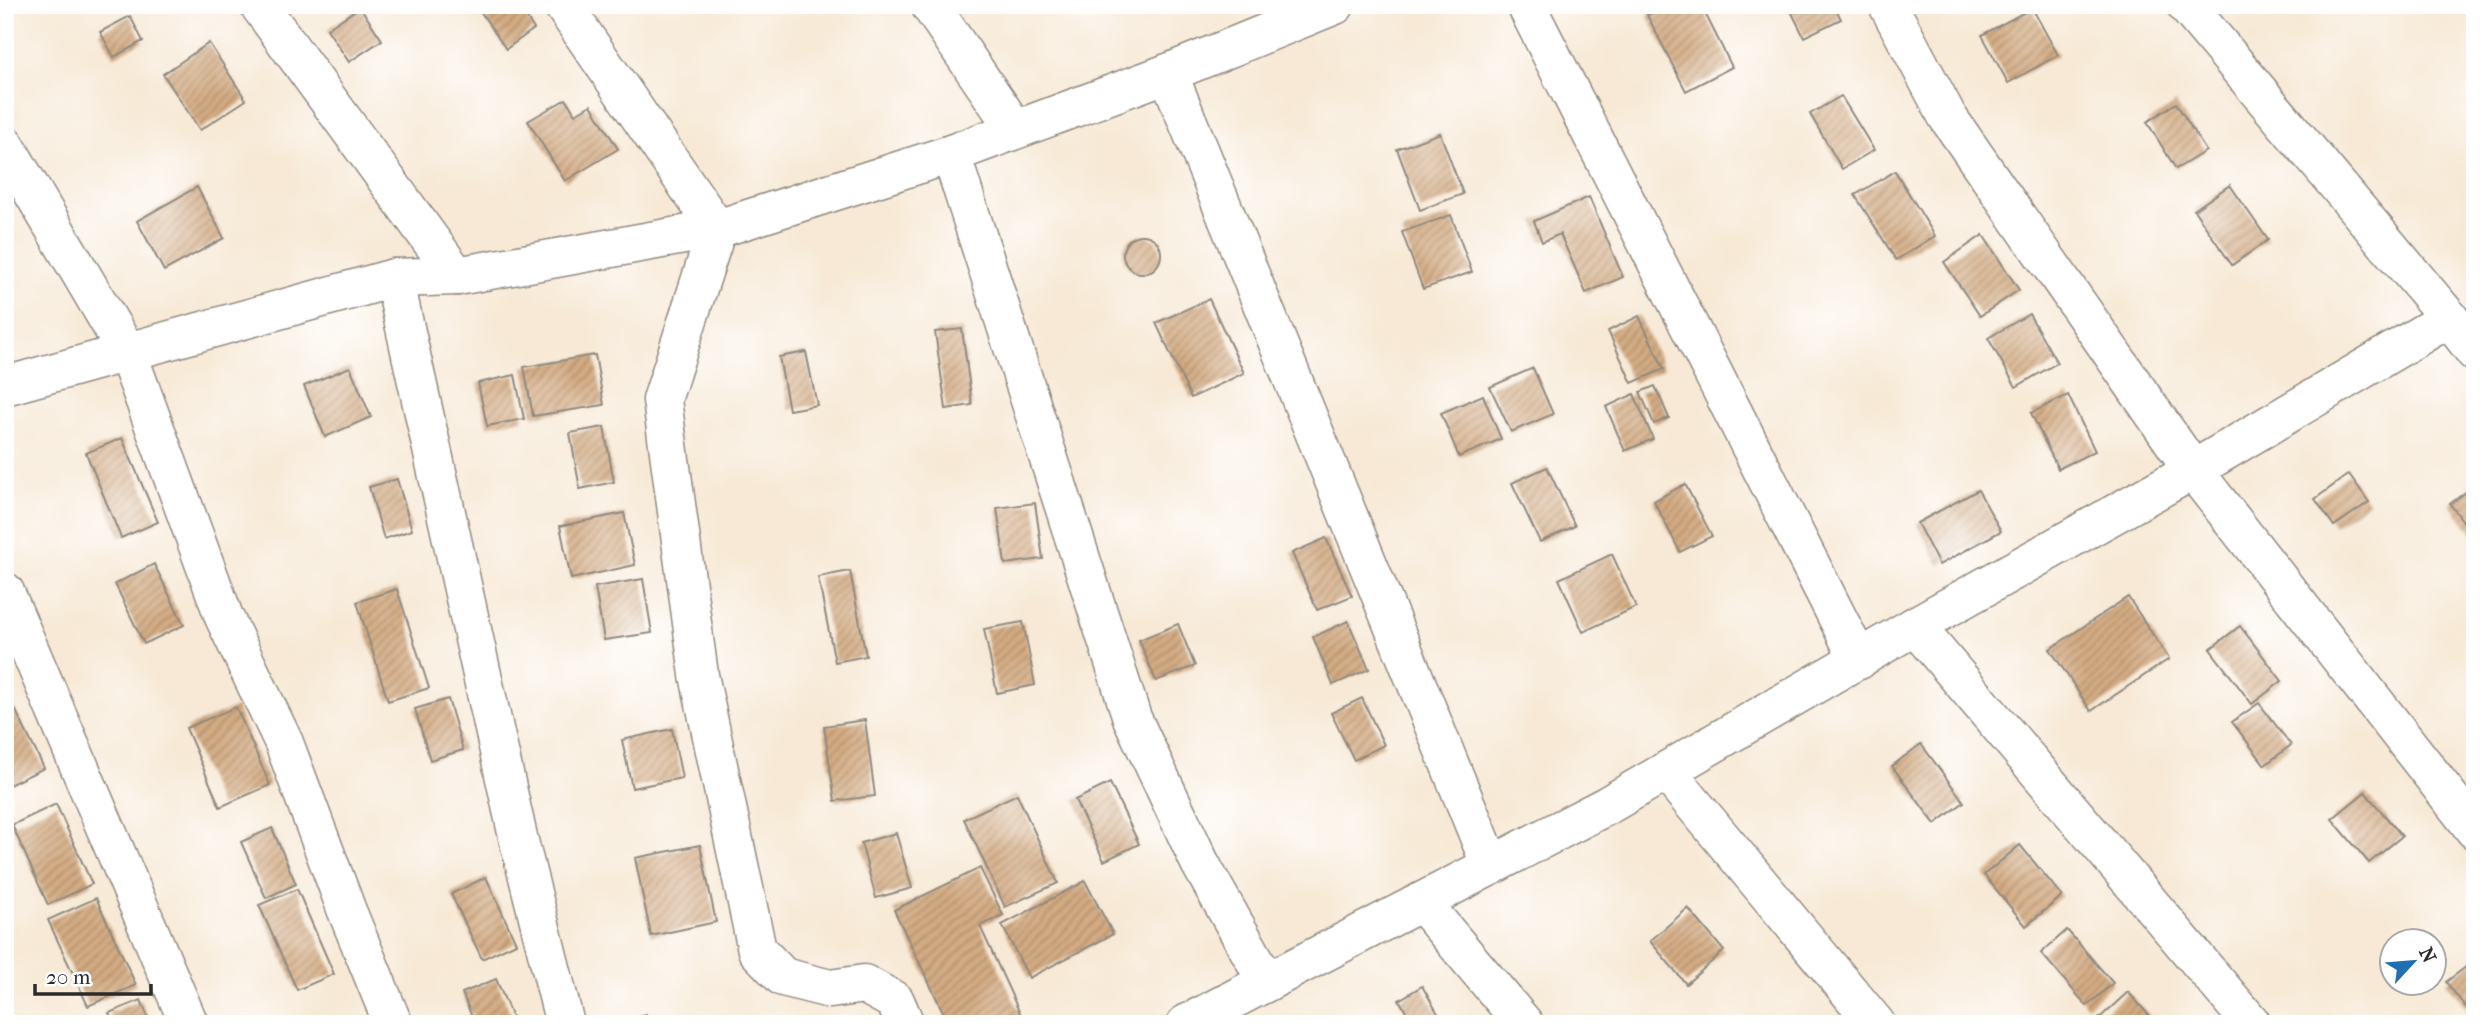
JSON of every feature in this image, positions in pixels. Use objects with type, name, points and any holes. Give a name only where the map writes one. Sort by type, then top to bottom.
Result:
[{"type":"street","points":[[259,5],[457,276]]},
{"type":"street","points":[[563,5],[717,229]]},
{"type":"street","points":[[930,5],[1014,129]]},
{"type":"street","points":[[5,386],[394,278],[457,276],[717,229],[951,153],[1168,73],[1259,19],[1335,5]]},
{"type":"street","points":[[1526,5],[1859,660]]},
{"type":"street","points":[[1888,5],[1947,116],[2193,470],[2475,830]]},
{"type":"street","points":[[2186,5],[2475,352]]},
{"type":"street","points":[[1168,73],[1490,866]]},
{"type":"street","points":[[5,145],[127,352],[224,617],[284,743],[393,1024]]},
{"type":"street","points":[[951,153],[1132,718],[1200,863],[1267,982]]},
{"type":"street","points":[[717,229],[662,400],[699,676],[757,950],[783,977],[830,989],[864,984],[895,1001],[905,1024]]},
{"type":"street","points":[[394,278],[518,836],[565,1024]]},
{"type":"street","points":[[1194,1022],[1608,805],[1916,626],[2193,470],[2449,318]]},
{"type":"street","points":[[5,592],[189,1024]]},
{"type":"street","points":[[1916,626],[2252,1024]]},
{"type":"street","points":[[1667,771],[1876,1024]]},
{"type":"street","points":[[1421,902],[1524,1024]]},
{"type":"building","points":[[476,5],[518,5],[534,29],[506,49]]},
{"type":"building","points":[[1667,5],[1701,5],[1732,67],[1686,91],[1647,15]]},
{"type":"building","points":[[1788,5],[1834,5],[1841,19],[1804,37]]},
{"type":"building","points":[[360,7],[382,40],[349,62],[327,29]]},
{"type":"building","points":[[2032,8],[2058,55],[2008,83],[1982,35]]},
{"type":"building","points":[[130,16],[143,41],[114,57],[100,32]]},
{"type":"building","points":[[209,43],[246,100],[200,130],[163,74]]},
{"type":"building","points":[[1841,96],[1874,150],[1842,169],[1810,114]]},
{"type":"building","points":[[566,99],[575,114],[591,105],[618,149],[565,181],[528,121]]},
{"type":"building","points":[[2176,103],[2206,151],[2176,169],[2147,122]]},
{"type":"building","points":[[1440,133],[1463,194],[1420,210],[1397,149]]},
{"type":"building","points":[[1895,171],[1935,236],[1896,260],[1855,195]]},
{"type":"building","points":[[2230,185],[2268,240],[2232,265],[2194,210]]},
{"type":"building","points":[[197,187],[224,238],[164,271],[137,221]]},
{"type":"building","points":[[1589,197],[1623,277],[1586,293],[1560,234],[1542,242],[1534,221]]},
{"type":"building","points":[[1451,215],[1472,272],[1423,289],[1402,232]]},
{"type":"building","points":[[1142,235],[1156,240],[1161,254],[1156,268],[1142,273],[1128,268],[1123,254],[1128,240]]},
{"type":"building","points":[[1983,235],[2019,290],[1980,316],[1944,262]]},
{"type":"building","points":[[1209,299],[1244,373],[1191,398],[1156,323]]},
{"type":"building","points":[[2029,314],[2057,363],[2016,387],[1988,338]]},
{"type":"building","points":[[1639,316],[1664,369],[1632,383],[1608,331]]},
{"type":"building","points":[[962,329],[972,405],[946,409],[935,332]]},
{"type":"building","points":[[806,352],[817,405],[789,410],[779,357]]},
{"type":"building","points":[[595,355],[604,405],[533,416],[524,367]]},
{"type":"building","points":[[350,367],[371,417],[325,437],[304,386]]},
{"type":"building","points":[[1533,368],[1553,414],[1511,432],[1490,387]]},
{"type":"building","points":[[515,375],[524,419],[487,426],[478,383]]},
{"type":"building","points":[[1655,386],[1669,418],[1654,424],[1640,392]]},
{"type":"building","points":[[1634,394],[1653,439],[1625,451],[1606,407]]},
{"type":"building","points":[[1483,395],[1501,439],[1459,457],[1441,413]]},
{"type":"building","points":[[2068,395],[2095,451],[2058,469],[2031,413]]},
{"type":"building","points":[[604,427],[614,482],[580,489],[570,433]]},
{"type":"building","points":[[122,438],[158,522],[121,538],[86,453]]},
{"type":"building","points":[[1547,467],[1575,526],[1540,542],[1512,483]]},
{"type":"building","points":[[2349,474],[2369,502],[2334,526],[2315,499]]},
{"type":"building","points":[[397,479],[412,530],[384,539],[369,487]]},
{"type":"building","points":[[1685,484],[1712,536],[1680,552],[1654,501]]},
{"type":"building","points":[[2475,485],[2475,537],[2450,504]]},
{"type":"building","points":[[1978,490],[2001,531],[1939,565],[1917,523]]},
{"type":"building","points":[[1035,503],[1043,559],[1005,564],[997,508]]},
{"type":"building","points":[[624,513],[635,565],[571,579],[560,526]]},
{"type":"building","points":[[1326,538],[1352,596],[1317,610],[1292,553]]},
{"type":"building","points":[[1612,554],[1636,607],[1583,632],[1559,579]]},
{"type":"building","points":[[154,564],[184,625],[144,644],[115,584]]},
{"type":"building","points":[[850,571],[866,656],[835,662],[818,577]]},
{"type":"building","points":[[643,579],[652,633],[604,640],[595,587]]},
{"type":"building","points":[[397,589],[429,688],[388,701],[357,602]]},
{"type":"building","points":[[2128,597],[2169,659],[2091,711],[2050,649]]},
{"type":"building","points":[[1348,621],[1369,669],[1333,685],[1313,637]]},
{"type":"building","points":[[1023,622],[1035,685],[997,693],[984,629]]},
{"type":"building","points":[[1178,624],[1195,666],[1156,681],[1139,640]]},
{"type":"building","points":[[2240,626],[2282,681],[2252,704],[2210,649]]},
{"type":"building","points":[[1362,698],[1384,745],[1354,760],[1331,713]]},
{"type":"building","points":[[448,699],[463,750],[430,760],[415,709]]},
{"type":"building","points":[[2259,703],[2291,745],[2265,765],[2232,722]]},
{"type":"building","points":[[236,707],[270,785],[220,807],[186,728]]},
{"type":"building","points":[[15,709],[44,768],[5,787],[5,714]]},
{"type":"building","points":[[865,720],[875,796],[835,801],[824,726]]},
{"type":"building","points":[[672,729],[682,778],[632,788],[622,740]]},
{"type":"building","points":[[1921,744],[1964,802],[1935,824],[1892,766]]},
{"type":"building","points":[[1110,783],[1139,844],[1104,861],[1075,800]]},
{"type":"building","points":[[2365,792],[2402,836],[2369,863],[2332,819]]},
{"type":"building","points":[[1017,794],[1058,883],[1005,907],[964,819]]},
{"type":"building","points":[[56,804],[92,884],[48,905],[12,825]]},
{"type":"building","points":[[272,828],[296,884],[266,898],[241,842]]},
{"type":"building","points":[[896,833],[912,888],[876,898],[861,843]]},
{"type":"building","points":[[700,845],[716,922],[651,936],[635,858]]},
{"type":"building","points":[[2020,845],[2062,896],[2026,926],[1984,875]]},
{"type":"building","points":[[980,868],[1003,915],[980,926],[1023,1020],[1016,1024],[949,1024],[894,910]]},
{"type":"building","points":[[486,877],[516,943],[482,959],[451,894]]},
{"type":"building","points":[[1085,881],[1113,934],[1029,978],[1002,925]]},
{"type":"building","points":[[297,889],[334,974],[297,990],[259,905]]},
{"type":"building","points":[[96,898],[136,985],[88,1006],[48,920]]},
{"type":"building","points":[[1688,908],[1724,951],[1686,984],[1650,941]]},
{"type":"building","points":[[2067,930],[2113,983],[2087,1006],[2041,953]]},
{"type":"building","points":[[2475,960],[2475,1019],[2448,985],[2448,980]]},
{"type":"building","points":[[496,979],[515,1024],[475,1024],[462,993]]},
{"type":"building","points":[[1422,986],[1444,1024],[1414,1024],[1399,1000]]},
{"type":"building","points":[[2128,992],[2157,1024],[2093,1024]]},
{"type":"building","points":[[141,1000],[151,1024],[114,1024],[109,1013]]},
{"type":"building","points":[[646,1014],[649,1024],[619,1024]]}]
